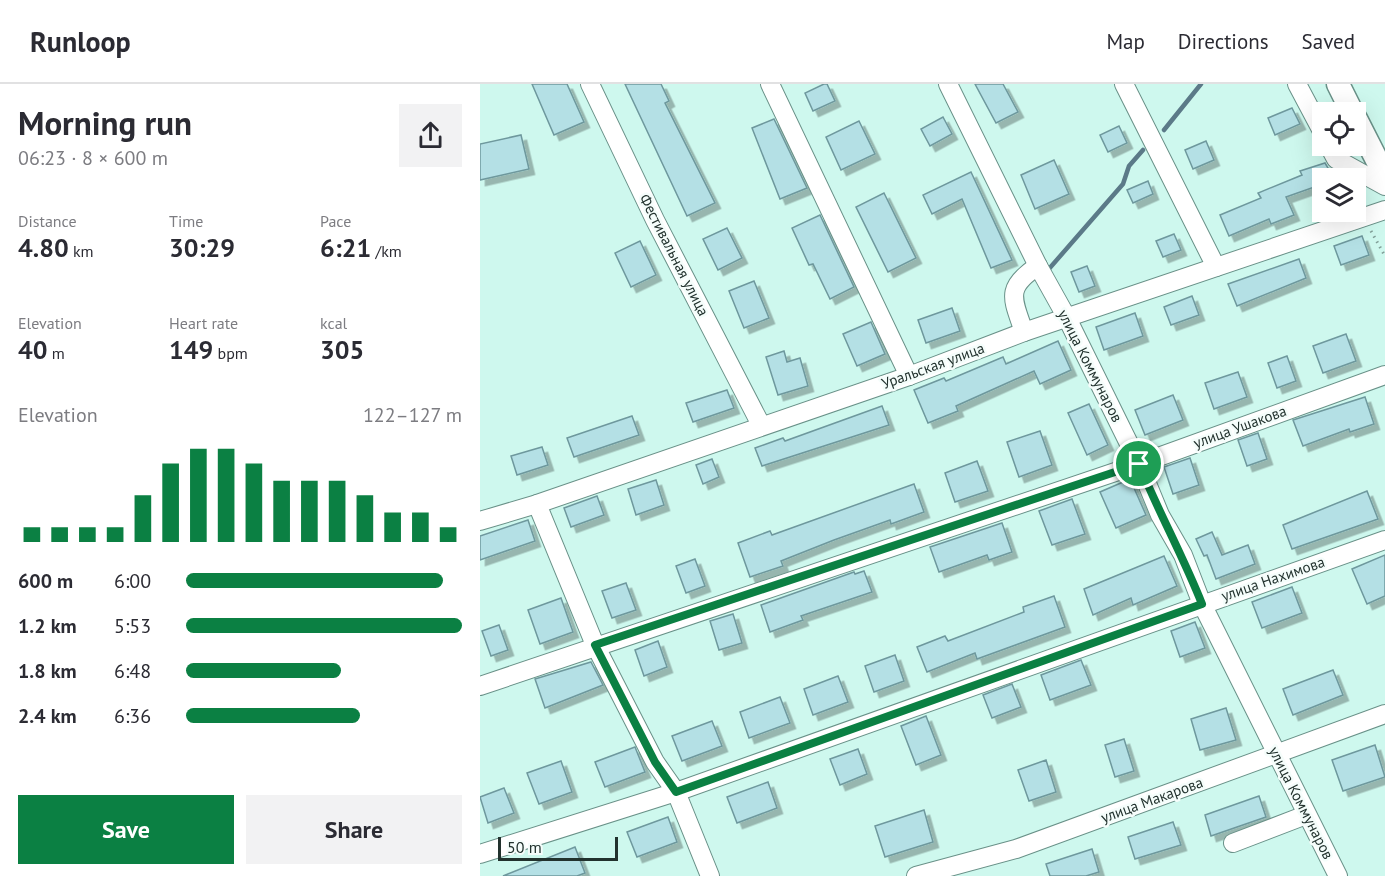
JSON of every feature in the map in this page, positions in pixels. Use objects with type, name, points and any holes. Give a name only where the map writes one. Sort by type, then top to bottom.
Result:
[{"type":"main road","points":[[1338,84],[1348,102]]},
{"type":"main road","points":[[1366,139],[1385,176]]},
{"type":"street","name":"Фестивальная улица","points":[[590,84],[655,220],[761,425]]},
{"type":"street","points":[[770,84],[909,376]]},
{"type":"street","name":"улица Коммунаров","points":[[948,84],[1139,464],[1160,515],[1183,555],[1202,604],[1338,876]]},
{"type":"street","points":[[1124,84],[1216,267]]},
{"type":"street","points":[[1297,84],[1312,112]]},
{"type":"street","points":[[1334,156],[1385,186]]},
{"type":"street","name":"Уральская улица","points":[[480,521],[537,504],[761,425],[909,376],[1024,332],[1385,210]]},
{"type":"street","points":[[1024,332],[1012,297],[1019,278],[1038,266]]},
{"type":"street","name":"улица Ушакова","points":[[480,686],[595,645],[1139,464],[1385,375]]},
{"type":"street","points":[[537,504],[595,645],[655,762],[676,792],[710,876]]},
{"type":"street","name":"улица Нахимова","points":[[480,854],[676,792],[1385,540]]},
{"type":"street","name":"улица Макарова","points":[[916,876],[1016,849],[1385,714]]},
{"type":"street","points":[[1233,843],[1306,815]]},
{"type":"building","points":[[532,84],[567,84],[584,122],[554,135]]},
{"type":"building","points":[[625,84],[661,84],[669,101],[665,103],[715,203],[687,216]]},
{"type":"building","points":[[827,84],[835,101],[813,111],[805,93]]},
{"type":"building","points":[[975,84],[1003,84],[1018,112],[996,123]]},
{"type":"building","points":[[1292,108],[1300,124],[1275,135],[1268,118]]},
{"type":"building","points":[[943,117],[952,134],[930,146],[921,129]]},
{"type":"building","points":[[774,119],[807,188],[780,199],[752,128]]},
{"type":"building","points":[[859,121],[875,154],[841,170],[826,137]]},
{"type":"building","points":[[1119,126],[1127,143],[1108,152],[1100,135]]},
{"type":"building","points":[[521,135],[529,169],[480,180],[480,144]]},
{"type":"building","points":[[1206,141],[1214,160],[1193,169],[1185,150]]},
{"type":"building","points":[[1054,160],[1069,194],[1035,209],[1021,175]]},
{"type":"building","points":[[1325,163],[1328,168],[1312,168],[1312,188],[1286,197],[1294,215],[1271,224],[1269,219],[1229,236],[1220,215],[1261,198],[1258,193],[1302,175],[1300,171]]},
{"type":"building","points":[[971,172],[1012,260],[991,268],[962,199],[932,214],[923,195]]},
{"type":"building","points":[[1148,181],[1153,194],[1133,203],[1127,190]]},
{"type":"building","points":[[884,193],[916,258],[888,272],[856,207]]},
{"type":"building","points":[[820,215],[854,287],[830,299],[813,264],[809,265],[792,228]]},
{"type":"building","points":[[727,228],[742,258],[718,270],[703,239]]},
{"type":"building","points":[[1174,234],[1181,250],[1163,257],[1156,241]]},
{"type":"building","points":[[1362,236],[1369,255],[1341,265],[1334,246]]},
{"type":"building","points":[[640,241],[656,275],[631,287],[615,253]]},
{"type":"building","points":[[1299,259],[1306,278],[1237,306],[1228,284]]},
{"type":"building","points":[[1087,266],[1095,286],[1079,292],[1071,272]]},
{"type":"building","points":[[754,281],[769,318],[744,328],[729,291]]},
{"type":"building","points":[[1192,296],[1199,315],[1171,325],[1164,307]]},
{"type":"building","points":[[952,308],[960,331],[926,343],[918,320]]},
{"type":"building","points":[[1135,313],[1143,336],[1104,350],[1096,327]]},
{"type":"building","points":[[871,322],[885,354],[857,366],[843,334]]},
{"type":"building","points":[[1346,334],[1356,361],[1323,373],[1313,346]]},
{"type":"building","points":[[1058,341],[1071,370],[1040,384],[1034,371],[956,406],[958,411],[928,423],[914,390],[944,378],[946,381],[1003,357],[1006,364]]},
{"type":"building","points":[[784,351],[787,362],[800,358],[808,386],[778,395],[766,357]]},
{"type":"building","points":[[1287,356],[1296,381],[1277,388],[1268,363]]},
{"type":"building","points":[[1238,372],[1247,397],[1214,409],[1205,383]]},
{"type":"building","points":[[727,390],[734,408],[693,422],[686,403]]},
{"type":"building","points":[[1173,395],[1183,420],[1145,435],[1135,410]]},
{"type":"building","points":[[1365,397],[1374,424],[1350,432],[1349,429],[1303,446],[1293,420]]},
{"type":"building","points":[[1089,404],[1108,445],[1087,455],[1068,413]]},
{"type":"building","points":[[882,406],[889,425],[762,466],[755,448],[783,438],[785,441]]},
{"type":"building","points":[[632,416],[639,435],[574,457],[567,438]]},
{"type":"building","points":[[1040,431],[1052,465],[1019,477],[1007,442]]},
{"type":"building","points":[[1258,433],[1267,459],[1247,466],[1238,440]]},
{"type":"building","points":[[542,447],[548,465],[517,475],[511,456]]},
{"type":"building","points":[[1190,458],[1199,485],[1173,494],[1164,467]]},
{"type":"building","points":[[712,459],[719,477],[703,484],[696,465]]},
{"type":"building","points":[[977,461],[988,491],[955,502],[945,473]]},
{"type":"building","points":[[1130,479],[1146,515],[1116,528],[1100,492]]},
{"type":"building","points":[[656,480],[664,505],[636,515],[628,489]]},
{"type":"building","points":[[914,484],[924,512],[891,524],[890,520],[834,540],[781,561],[783,566],[750,577],[738,543],[770,531],[772,535]]},
{"type":"building","points":[[1367,491],[1378,519],[1292,549],[1283,525]]},
{"type":"building","points":[[597,496],[604,515],[571,527],[564,508]]},
{"type":"building","points":[[1072,499],[1085,534],[1052,545],[1039,511]]},
{"type":"building","points":[[528,520],[535,541],[480,560],[480,536]]},
{"type":"building","points":[[1002,523],[1012,552],[989,560],[987,555],[939,572],[930,547]]},
{"type":"building","points":[[1212,532],[1222,555],[1248,545],[1255,564],[1216,579],[1207,555],[1204,556],[1196,539]]},
{"type":"building","points":[[1385,555],[1385,596],[1367,604],[1352,569]]},
{"type":"building","points":[[1164,556],[1177,586],[1133,605],[1131,598],[1093,615],[1084,589]]},
{"type":"building","points":[[695,559],[705,586],[686,593],[676,566]]},
{"type":"building","points":[[864,571],[872,592],[801,616],[803,620],[770,632],[761,605],[854,572],[855,574]]},
{"type":"building","points":[[626,583],[636,610],[612,618],[602,591]]},
{"type":"building","points":[[1292,587],[1302,613],[1262,628],[1252,602]]},
{"type":"building","points":[[1054,596],[1065,627],[977,659],[975,653],[927,672],[917,647],[945,636],[948,641],[1024,612],[1023,607]]},
{"type":"building","points":[[561,598],[573,632],[540,644],[528,610]]},
{"type":"building","points":[[733,614],[742,643],[719,650],[710,621]]},
{"type":"building","points":[[1195,622],[1205,648],[1180,657],[1171,631]]},
{"type":"building","points":[[499,625],[508,650],[491,656],[482,631]]},
{"type":"building","points":[[658,641],[667,667],[644,676],[635,650]]},
{"type":"building","points":[[895,655],[904,681],[874,692],[865,666]]},
{"type":"building","points":[[1081,660],[1091,685],[1050,700],[1041,675]]},
{"type":"building","points":[[591,662],[603,685],[545,708],[535,679]]},
{"type":"building","points":[[1333,670],[1343,695],[1293,715],[1283,689]]},
{"type":"building","points":[[838,676],[848,702],[813,715],[804,689]]},
{"type":"building","points":[[1012,684],[1021,707],[992,718],[983,695]]},
{"type":"building","points":[[780,697],[790,723],[749,738],[740,712]]},
{"type":"building","points":[[1226,708],[1236,740],[1200,750],[1191,719]]},
{"type":"building","points":[[926,716],[941,755],[916,765],[901,726]]},
{"type":"building","points":[[712,721],[722,746],[682,761],[672,736]]},
{"type":"building","points":[[1124,739],[1134,771],[1115,777],[1105,745]]},
{"type":"building","points":[[1375,745],[1385,777],[1343,791],[1332,760]]},
{"type":"building","points":[[635,747],[645,772],[605,787],[595,762]]},
{"type":"building","points":[[858,749],[867,774],[840,785],[830,759]]},
{"type":"building","points":[[1046,760],[1056,792],[1029,801],[1018,770]]},
{"type":"building","points":[[561,761],[572,792],[539,804],[527,773]]},
{"type":"building","points":[[768,782],[777,808],[737,823],[727,797]]},
{"type":"building","points":[[504,788],[514,813],[488,823],[480,797]]},
{"type":"building","points":[[1259,796],[1266,817],[1211,836],[1205,815]]},
{"type":"building","points":[[924,810],[933,842],[885,857],[875,826]]},
{"type":"building","points":[[668,817],[677,842],[637,857],[627,832]]},
{"type":"building","points":[[1173,822],[1181,845],[1135,859],[1128,837]]},
{"type":"building","points":[[575,847],[585,873],[577,876],[503,876]]},
{"type":"building","points":[[1092,849],[1099,872],[1086,876],[1050,876],[1046,864]]},
{"type":"waterway","points":[[1164,130],[1201,84]]},
{"type":"waterway","points":[[1048,270],[1123,184],[1129,166],[1143,150]]},
{"type":"route","points":[[1139,464],[1160,515],[1183,555],[1202,604],[676,792],[655,762],[595,645],[673,619],[1139,464]]}]
